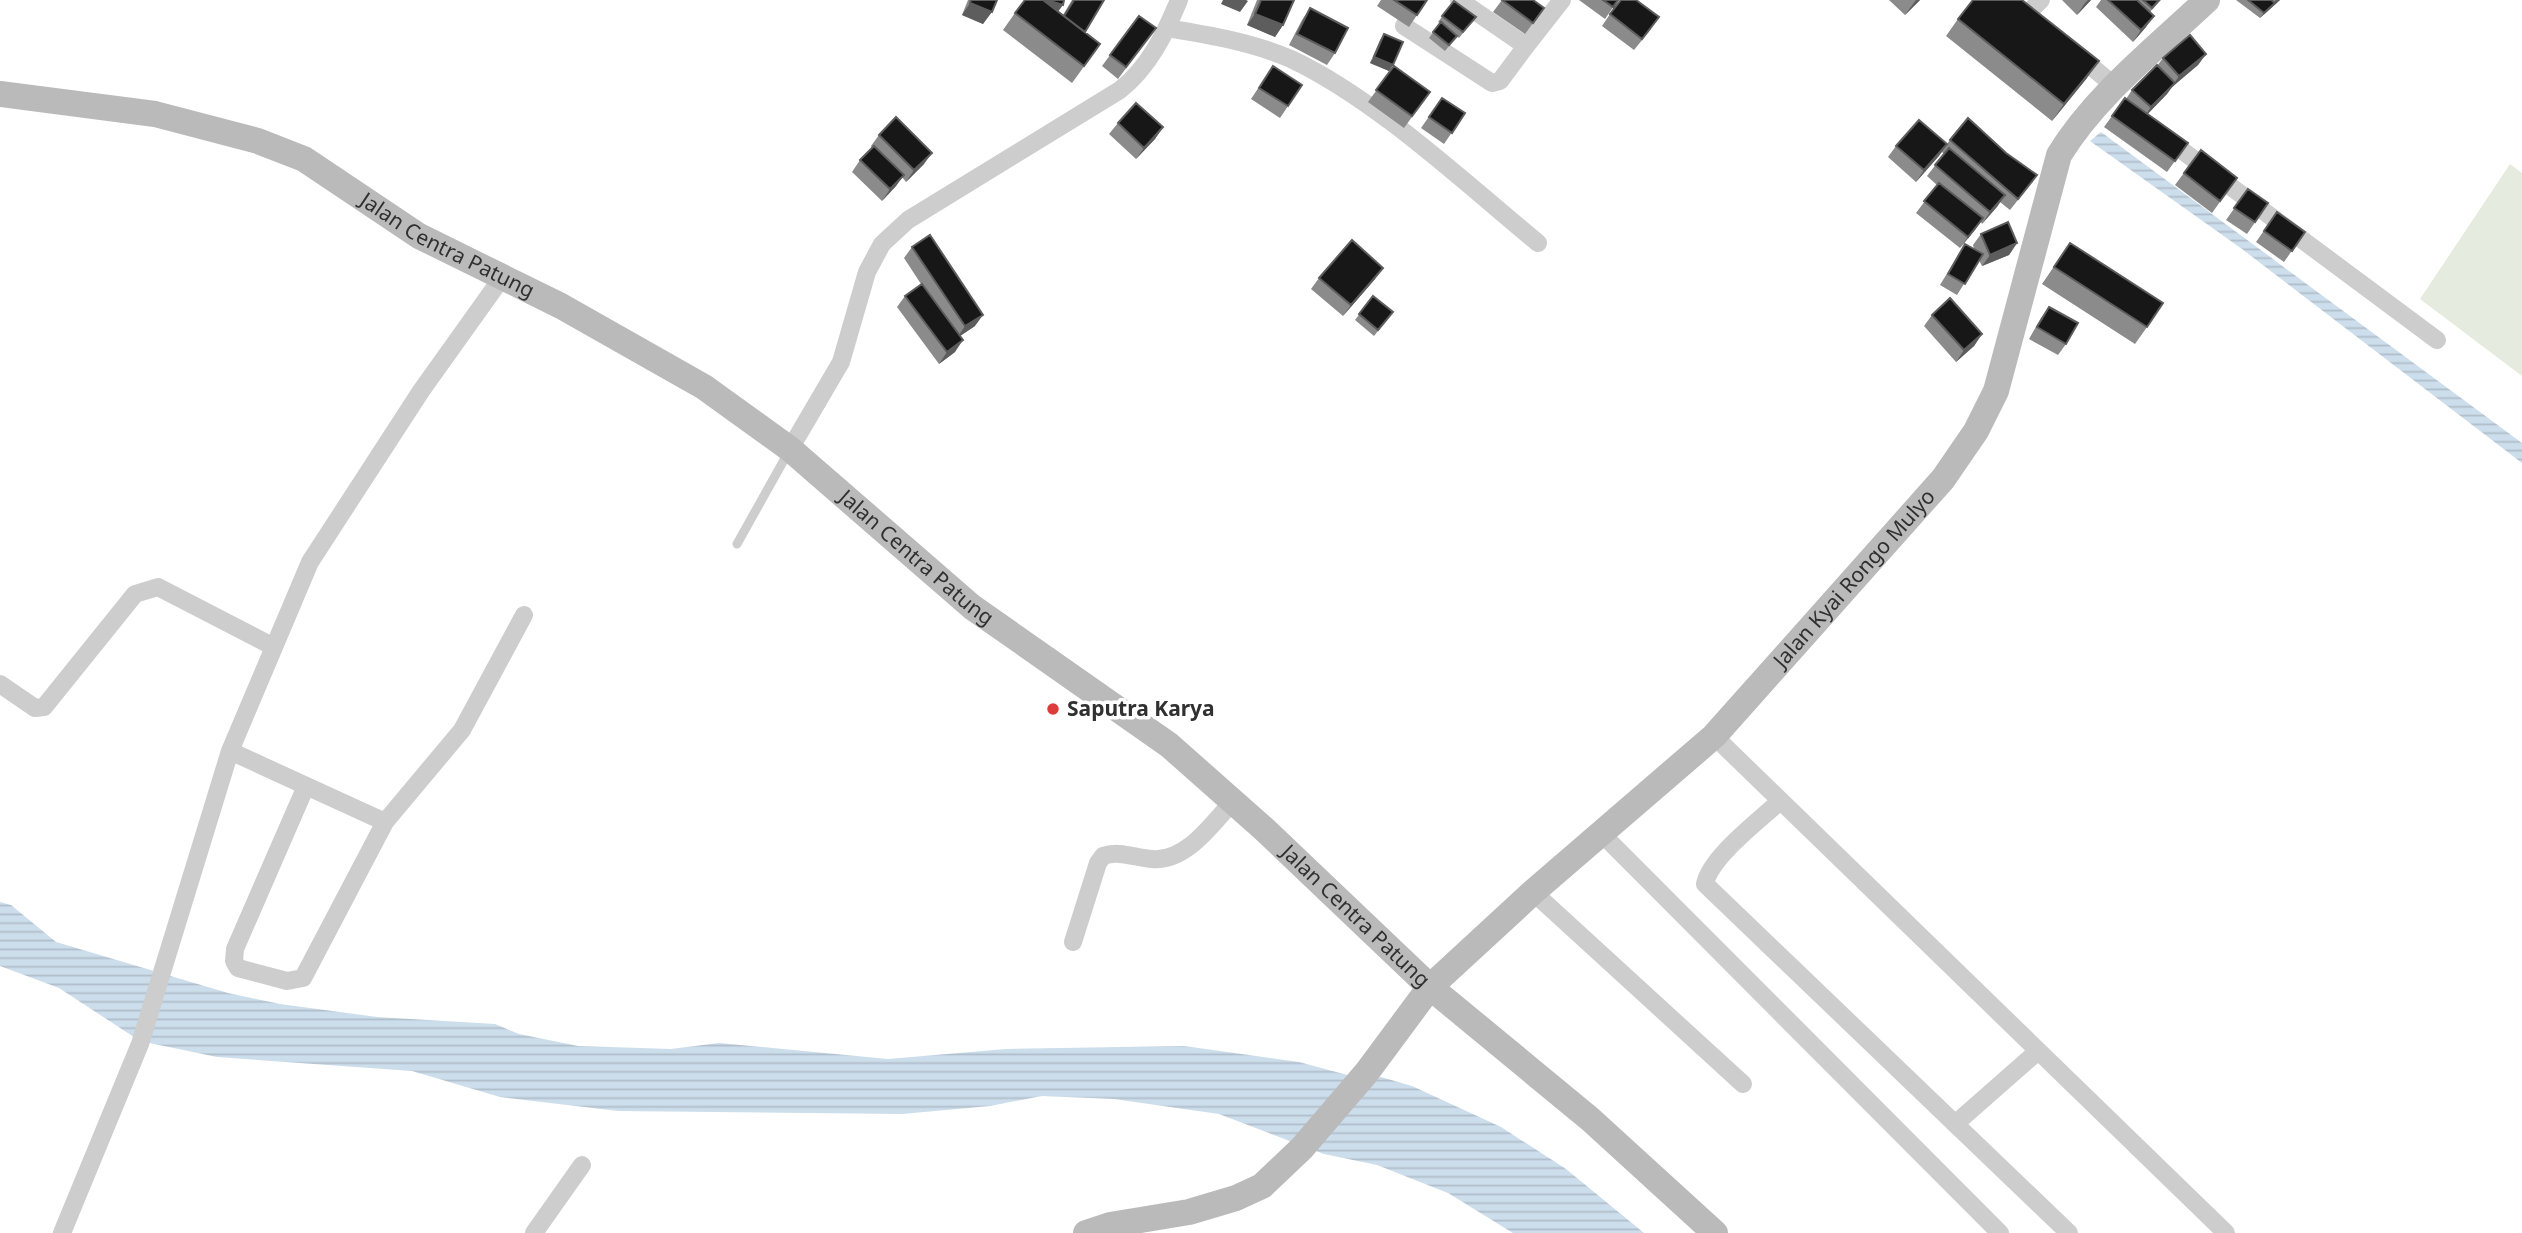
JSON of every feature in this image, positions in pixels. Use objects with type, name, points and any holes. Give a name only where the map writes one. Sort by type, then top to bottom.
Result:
[{"type":"street","points":[[790,449],[841,362],[867,272],[882,244],[908,220],[1120,90],[1139,75],[1167,28],[1179,0]]},
{"type":"street","points":[[1459,0],[1526,46]]},
{"type":"street","points":[[1404,26],[1492,83],[1500,80],[1562,0]]},
{"type":"street","points":[[2010,0],[2032,18],[2041,0]]},
{"type":"street","name":"Jalan Kyai Rongo Mulyo","points":[[1086,1233],[1189,1212],[1236,1198],[1262,1186],[1302,1148],[1367,1073],[1430,987],[1533,892],[1603,835],[1714,736],[1943,479],[1976,431],[1996,391],[2059,155],[2070,137],[2207,0]]},
{"type":"street","points":[[1167,28],[1249,44],[1290,59],[1327,80],[1427,151],[1538,243]]},
{"type":"street","points":[[2056,38],[2114,95]]},
{"type":"street","name":"Jalan Centra Patung","points":[[0,94],[155,114],[258,141],[304,159],[419,236],[501,279],[561,306],[704,387],[790,449],[972,607],[1169,745],[1430,987],[1591,1119],[1715,1233]]},
{"type":"street","points":[[2152,128],[2437,340]]},
{"type":"street","points":[[62,1233],[140,1044],[230,751],[272,646],[310,562],[421,391],[501,279]]},
{"type":"street","points":[[0,684],[35,708],[44,707],[135,594],[158,587],[272,646]]},
{"type":"street","points":[[306,786],[235,949],[234,961],[238,968],[287,981],[303,978],[385,822],[462,730],[524,615]]},
{"type":"street","points":[[1714,736],[2225,1233]]},
{"type":"street","points":[[230,751],[385,822]]},
{"type":"street","points":[[1780,801],[1708,870],[1705,884],[2069,1233]]},
{"type":"street","points":[[1073,942],[1098,863],[1103,856],[1116,853],[1164,859],[1191,844],[1233,802]]},
{"type":"street","points":[[1603,835],[2000,1233]]},
{"type":"street","points":[[1533,892],[1743,1084]]},
{"type":"street","points":[[1955,1124],[2038,1051]]},
{"type":"street","points":[[534,1233],[582,1165]]},
{"type":"lane","points":[[737,544],[790,449]]},
{"type":"shaded area","points":[[2510,164],[2522,173],[2522,376],[2420,299]]},
{"type":"water","points":[[2101,132],[2522,443],[2522,463],[2242,249],[2090,141]]},
{"type":"water","points":[[0,902],[11,905],[56,942],[228,993],[280,1004],[377,1017],[495,1024],[519,1034],[578,1046],[671,1049],[719,1043],[888,1059],[1006,1049],[1184,1046],[1299,1062],[1366,1080],[1381,1077],[1412,1086],[1501,1127],[1566,1169],[1644,1233],[1513,1233],[1448,1193],[1377,1165],[1324,1154],[1219,1114],[1114,1099],[1042,1096],[990,1106],[902,1114],[618,1111],[500,1097],[412,1071],[217,1057],[140,1041],[59,988],[0,966]]},
{"type":"building","points":[[971,0],[997,0],[992,12],[970,3]]},
{"type":"building","points":[[1025,0],[1043,0],[1100,44],[1084,66],[1015,13]]},
{"type":"building","points":[[1047,0],[1064,0],[1063,5]]},
{"type":"building","points":[[1074,0],[1104,0],[1085,32],[1064,16]]},
{"type":"building","points":[[1261,0],[1294,0],[1283,25],[1255,14]]},
{"type":"building","points":[[1394,0],[1427,0],[1417,15]]},
{"type":"building","points":[[1502,0],[1533,0],[1544,8],[1533,23]]},
{"type":"building","points":[[1603,0],[1618,0],[1613,7]]},
{"type":"building","points":[[1621,0],[1636,0],[1659,17],[1642,39],[1610,14]]},
{"type":"building","points":[[1973,0],[2022,0],[2099,61],[2064,104],[1958,19]]},
{"type":"building","points":[[2108,0],[2137,0],[2154,16],[2141,30]]},
{"type":"building","points":[[2143,0],[2159,0],[2152,8]]},
{"type":"building","points":[[2248,0],[2271,0],[2275,3],[2264,13]]},
{"type":"building","points":[[1454,1],[1476,17],[1463,32],[1442,16]]},
{"type":"building","points":[[1310,8],[1348,28],[1335,53],[1297,34]]},
{"type":"building","points":[[1139,16],[1156,28],[1126,67],[1110,55]]},
{"type":"building","points":[[1441,22],[1457,36],[1449,45],[1433,32]]},
{"type":"building","points":[[1384,34],[1403,42],[1393,65],[1374,57]]},
{"type":"building","points":[[2190,35],[2206,54],[2179,76],[2163,58]]},
{"type":"building","points":[[2157,65],[2175,83],[2151,107],[2132,90]]},
{"type":"building","points":[[1273,66],[1302,85],[1288,106],[1259,88]]},
{"type":"building","points":[[1394,66],[1430,92],[1412,116],[1376,90]]},
{"type":"building","points":[[1442,98],[1465,113],[1452,133],[1429,117]]},
{"type":"building","points":[[2125,98],[2188,143],[2175,161],[2112,116]]},
{"type":"building","points":[[1136,103],[1163,127],[1144,148],[1118,123]]},
{"type":"building","points":[[896,117],[932,153],[914,170],[879,135]]},
{"type":"building","points":[[1968,118],[2006,153],[2037,175],[2018,199],[1950,140]]},
{"type":"building","points":[[1919,120],[1947,144],[1924,170],[1896,146]]},
{"type":"building","points":[[874,146],[904,175],[890,189],[860,160]]},
{"type":"building","points":[[1949,148],[2005,195],[1990,212],[1935,165]]},
{"type":"building","points":[[2201,150],[2237,178],[2220,201],[2184,173]]},
{"type":"building","points":[[1939,183],[1983,218],[1968,237],[1924,201]]},
{"type":"building","points":[[2248,189],[2268,203],[2255,222],[2234,208]]},
{"type":"building","points":[[2277,212],[2305,232],[2292,251],[2264,231]]},
{"type":"building","points":[[2008,222],[2017,243],[1990,255],[1981,234]]},
{"type":"building","points":[[930,235],[983,315],[965,326],[912,247]]},
{"type":"building","points":[[1352,240],[1383,268],[1351,305],[1319,278]]},
{"type":"building","points":[[2070,243],[2163,303],[2147,327],[2054,267]]},
{"type":"building","points":[[1965,244],[1983,254],[1965,284],[1948,274]]},
{"type":"building","points":[[922,284],[963,340],[947,352],[905,296]]},
{"type":"building","points":[[1373,296],[1393,312],[1378,330],[1359,314]]},
{"type":"building","points":[[1950,298],[1982,334],[1964,350],[1932,315]]},
{"type":"building","points":[[2049,307],[2078,323],[2066,344],[2037,327]]},
{"type":"place","name":"Saputra Karya","points":[[1053,709]]}]
